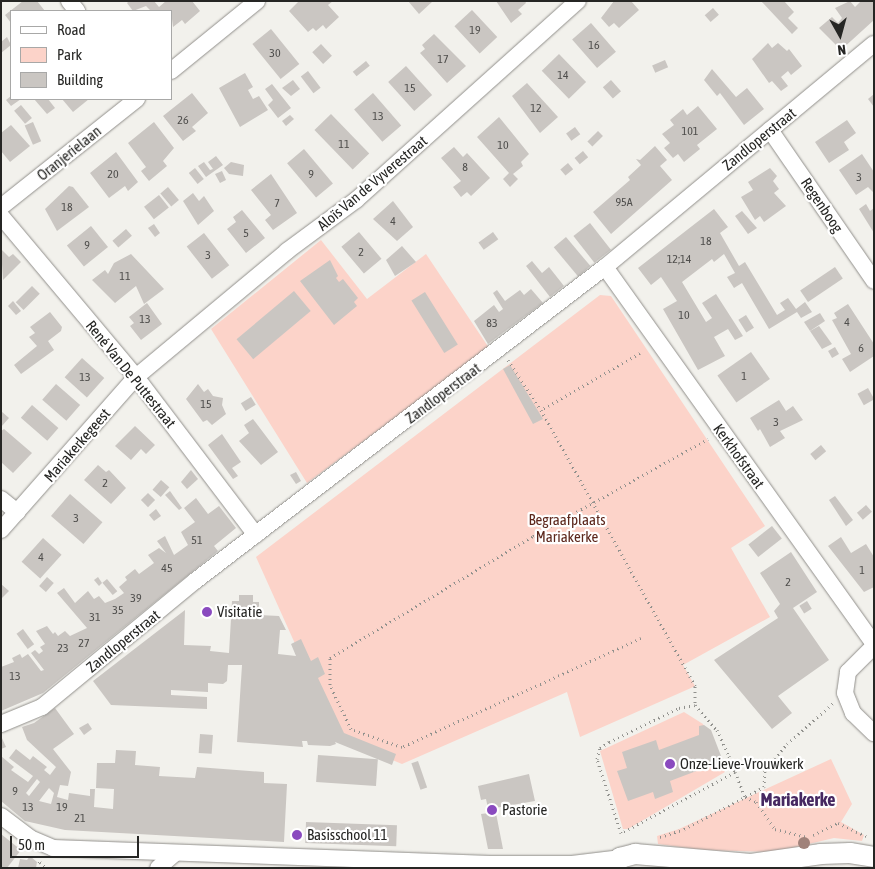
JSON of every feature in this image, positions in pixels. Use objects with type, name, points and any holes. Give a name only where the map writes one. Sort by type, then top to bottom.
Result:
[{"type":"street","points":[[172,70],[258,1]]},
{"type":"street","name":"Aloïs Van de Vyverestraat","points":[[136,378],[287,251],[356,200],[578,1]]},
{"type":"street","name":"Zandloperstraat","points":[[1,724],[42,708],[256,535],[500,350],[605,267],[874,44]]},
{"type":"street","name":"Oranjerielaan","points":[[1,207],[135,100]]},
{"type":"street","name":"Regenboog","points":[[770,130],[874,281]]},
{"type":"street","name":"René Van De Puttestraat","points":[[1,216],[136,378],[256,535]]},
{"type":"street","name":"Kerkhofstraat","points":[[605,267],[874,645]]},
{"type":"street","name":"Mariakerkegeest","points":[[1,530],[136,378]]},
{"type":"street","points":[[1,499],[17,512]]},
{"type":"street","points":[[874,645],[848,672],[845,693],[852,718],[874,733]]},
{"type":"street","points":[[1,816],[30,838],[53,848],[177,861],[357,864],[572,864],[623,860],[751,864],[821,854],[850,853],[874,857]]},
{"type":"street","points":[[158,868],[177,861]]},
{"type":"path","points":[[500,350],[541,410],[695,686],[695,705],[717,730],[745,797],[756,802],[775,829],[809,837],[838,823],[874,840]]},
{"type":"path","points":[[541,410],[640,353]]},
{"type":"path","points":[[641,638],[402,747],[351,729],[330,684],[330,658],[593,502],[721,432]]},
{"type":"path","points":[[623,860],[645,842],[684,829],[764,787],[765,770],[787,744],[845,693]]},
{"type":"path","points":[[695,705],[679,708],[600,748],[597,759],[621,833],[735,772]]},
{"type":"path","points":[[39,862],[47,868]]},
{"type":"green space","points":[[321,240],[367,299],[426,254],[489,348],[307,483],[211,329]]},
{"type":"green space","name":"Begraafplaats Mariakerke","points":[[600,295],[611,296],[765,526],[731,548],[770,617],[683,665],[695,686],[580,737],[567,692],[402,764],[337,737],[256,557]]},
{"type":"green space","points":[[684,712],[703,724],[725,772],[628,829],[623,829],[600,751]]},
{"type":"green space","points":[[831,759],[852,804],[841,822],[864,835],[862,841],[834,838],[775,852],[702,850],[658,844],[657,836],[679,829]]},
{"type":"building","points":[[23,1],[37,1],[44,10],[11,10]]},
{"type":"building","points":[[129,1],[154,1],[159,7],[166,1],[192,1],[200,11],[185,24],[182,20],[173,27],[172,10],[150,10],[146,6],[132,10],[127,3]]},
{"type":"building","points":[[299,1],[333,1],[328,5],[339,17],[326,29],[323,25],[316,31],[313,28],[308,32],[289,11]]},
{"type":"building","points":[[408,1],[433,1],[419,14]]},
{"type":"building","points":[[496,1],[525,1],[526,3],[518,10],[522,14],[511,23]]},
{"type":"building","points":[[614,1],[631,1],[639,10],[619,28],[614,23],[609,27],[601,18]]},
{"type":"building","points":[[761,1],[784,1],[794,12],[788,18],[798,28],[792,34]]},
{"type":"building","points":[[850,1],[855,7],[861,1],[874,1],[874,20],[841,50],[819,28],[832,17],[838,23],[842,18],[835,8]]},
{"type":"building","points":[[713,8],[719,15],[711,22],[705,15]]},
{"type":"building","points":[[472,10],[497,37],[480,53],[454,26]]},
{"type":"building","points":[[10,11],[10,22],[5,15]]},
{"type":"building","points":[[591,23],[616,52],[597,68],[572,39]]},
{"type":"building","points":[[271,29],[299,64],[281,79],[252,44]]},
{"type":"building","points":[[434,34],[466,66],[447,83],[420,53],[425,49],[422,45]]},
{"type":"building","points":[[7,37],[10,46],[1,53],[1,42]]},
{"type":"building","points":[[768,43],[772,48],[778,43],[787,51],[789,49],[802,66],[791,75],[788,71],[781,77],[788,86],[781,91],[772,81],[769,83],[752,59]]},
{"type":"building","points":[[321,44],[332,56],[323,64],[312,52]]},
{"type":"building","points":[[559,54],[586,82],[569,99],[542,71]]},
{"type":"building","points":[[665,60],[668,67],[655,73],[652,65]]},
{"type":"building","points":[[366,61],[370,66],[357,76],[353,72]]},
{"type":"building","points":[[406,66],[432,95],[414,111],[388,82]]},
{"type":"building","points":[[712,69],[736,97],[747,88],[764,109],[744,125],[720,93],[717,96],[704,80]]},
{"type":"building","points":[[308,71],[321,88],[313,93],[301,76]]},
{"type":"building","points":[[245,73],[253,87],[248,90],[253,99],[259,96],[268,110],[240,127],[219,88]]},
{"type":"building","points":[[293,80],[300,89],[291,96],[282,88]]},
{"type":"building","points":[[611,80],[621,91],[613,99],[603,87]]},
{"type":"building","points":[[527,83],[558,117],[540,133],[512,96]]},
{"type":"building","points":[[272,84],[291,108],[278,118],[268,105],[273,100],[265,89]]},
{"type":"building","points":[[192,93],[208,113],[192,127],[196,131],[183,141],[163,116]]},
{"type":"building","points":[[373,93],[401,125],[382,142],[354,109]]},
{"type":"building","points":[[874,94],[874,107],[868,99]]},
{"type":"building","points":[[10,97],[10,100],[20,100],[11,106],[6,100]]},
{"type":"building","points":[[35,100],[49,100],[55,108],[47,114]]},
{"type":"building","points":[[63,100],[88,100],[73,112]]},
{"type":"building","points":[[21,105],[32,118],[25,124],[14,111]]},
{"type":"building","points":[[698,106],[717,129],[697,145],[700,149],[684,162],[678,154],[673,158],[664,148],[670,143],[662,134],[674,125],[670,120],[683,109],[687,115]]},
{"type":"building","points":[[331,114],[369,154],[353,170],[314,130]]},
{"type":"building","points":[[290,115],[294,119],[286,126],[282,121]]},
{"type":"building","points":[[499,117],[529,154],[521,162],[523,166],[513,174],[518,179],[510,187],[503,179],[509,173],[477,137]]},
{"type":"building","points":[[847,120],[856,133],[844,142],[849,150],[829,163],[815,142]]},
{"type":"building","points":[[33,122],[41,141],[33,145],[25,126]]},
{"type":"building","points":[[154,122],[174,148],[163,161],[167,166],[149,181],[141,171],[146,167],[128,143]]},
{"type":"building","points":[[11,125],[30,146],[10,162],[1,151],[1,133]]},
{"type":"building","points":[[575,127],[580,134],[571,141],[566,133]]},
{"type":"building","points":[[598,131],[603,136],[592,147],[587,142]]},
{"type":"building","points":[[655,146],[667,160],[660,166],[672,180],[611,234],[593,212],[630,180],[628,177],[641,165],[636,159],[640,160]]},
{"type":"building","points":[[454,147],[463,157],[467,153],[490,178],[471,196],[467,192],[461,197],[453,187],[461,181],[441,158]]},
{"type":"building","points":[[304,149],[333,183],[316,198],[287,163]]},
{"type":"building","points":[[583,151],[588,157],[580,164],[575,158]]},
{"type":"building","points":[[116,152],[138,182],[128,191],[125,186],[109,198],[90,173]]},
{"type":"building","points":[[862,154],[874,172],[874,193],[868,187],[856,195],[839,170]]},
{"type":"building","points":[[216,156],[223,165],[206,177],[198,166],[204,162],[210,170],[213,169],[208,162]]},
{"type":"building","points":[[231,162],[244,165],[243,176],[229,174],[224,168]]},
{"type":"building","points":[[568,163],[573,169],[565,176],[560,169]]},
{"type":"building","points":[[195,168],[204,179],[198,184],[189,173]]},
{"type":"building","points":[[770,168],[777,176],[773,181],[779,189],[774,193],[786,206],[764,222],[760,216],[755,220],[741,197],[753,190],[748,182]]},
{"type":"building","points":[[222,171],[226,180],[220,183],[215,174]]},
{"type":"building","points":[[271,174],[297,213],[273,230],[265,220],[271,215],[251,190]]},
{"type":"building","points":[[69,186],[73,187],[89,207],[57,231],[45,209]]},
{"type":"building","points":[[168,187],[179,200],[171,206],[160,193]]},
{"type":"building","points":[[193,193],[199,201],[204,196],[214,211],[198,225],[183,201]]},
{"type":"building","points":[[159,195],[169,208],[154,219],[144,207]]},
{"type":"building","points":[[393,201],[413,227],[397,241],[373,219]]},
{"type":"building","points":[[866,204],[870,211],[874,208],[874,233],[859,209]]},
{"type":"building","points":[[714,209],[728,227],[720,233],[739,266],[745,262],[777,315],[785,310],[780,303],[788,298],[796,309],[805,302],[812,312],[801,318],[797,312],[769,329],[742,283],[734,288],[727,277],[735,273],[724,254],[714,262],[712,259],[682,282],[706,322],[712,318],[702,303],[716,294],[743,336],[735,340],[728,329],[714,337],[725,356],[698,370],[663,309],[677,301],[661,277],[651,285],[638,268]]},
{"type":"building","points":[[242,210],[265,238],[246,253],[227,229],[236,222],[233,217]]},
{"type":"building","points":[[742,211],[757,228],[748,234],[735,216]]},
{"type":"building","points":[[590,223],[611,250],[594,263],[573,236]]},
{"type":"building","points":[[154,224],[160,233],[155,237],[148,228]]},
{"type":"building","points":[[91,226],[108,247],[84,266],[67,246]]},
{"type":"building","points":[[126,229],[132,236],[118,248],[112,241]]},
{"type":"building","points":[[359,232],[381,259],[364,274],[341,247]]},
{"type":"building","points":[[493,232],[498,239],[484,250],[478,243]]},
{"type":"building","points":[[204,233],[229,265],[212,279],[187,247]]},
{"type":"building","points":[[566,237],[590,266],[578,276],[554,247]]},
{"type":"building","points":[[402,246],[416,262],[395,276],[386,260]]},
{"type":"building","points":[[1,249],[9,257],[13,254],[21,262],[3,280]]},
{"type":"building","points":[[131,254],[164,289],[144,304],[136,286],[115,303],[92,280],[105,270],[108,274],[114,263]]},
{"type":"building","points":[[330,260],[338,276],[336,278],[339,282],[343,279],[358,298],[354,302],[357,306],[334,325],[300,281]]},
{"type":"building","points":[[532,261],[542,273],[549,267],[564,286],[550,297],[526,266]]},
{"type":"building","points":[[835,267],[843,279],[808,302],[800,290]]},
{"type":"building","points":[[32,286],[40,294],[24,310],[16,302]]},
{"type":"building","points":[[531,289],[543,303],[488,344],[474,321],[494,305],[499,312],[503,309],[493,293],[497,290],[505,301],[520,290],[524,295]]},
{"type":"building","points":[[294,291],[311,311],[253,359],[237,339]]},
{"type":"building","points":[[425,292],[458,345],[444,353],[411,300]]},
{"type":"building","points":[[13,301],[21,311],[16,315],[8,306]]},
{"type":"building","points":[[147,303],[162,324],[141,340],[130,326],[134,323],[129,317]]},
{"type":"building","points":[[848,304],[874,344],[874,356],[850,372],[842,359],[851,354],[832,320],[837,318],[834,313]]},
{"type":"building","points":[[50,312],[62,327],[61,331],[48,341],[54,350],[21,374],[14,365],[37,346],[29,337],[35,333],[30,327]]},
{"type":"building","points":[[820,313],[825,321],[810,331],[804,322]]},
{"type":"building","points":[[746,315],[754,328],[746,332],[738,320]]},
{"type":"building","points":[[819,326],[832,344],[822,349],[810,331]]},
{"type":"building","points":[[835,347],[839,354],[832,358],[828,351]]},
{"type":"building","points":[[751,352],[770,379],[736,403],[717,376]]},
{"type":"building","points":[[82,358],[104,378],[87,397],[65,377]]},
{"type":"building","points":[[510,365],[543,419],[533,424],[503,369]]},
{"type":"building","points":[[56,384],[80,405],[66,421],[42,400]]},
{"type":"building","points":[[198,384],[204,392],[208,389],[213,396],[223,398],[222,405],[226,414],[212,425],[207,420],[203,422],[186,399]]},
{"type":"building","points":[[868,388],[874,400],[864,405],[858,394]]},
{"type":"building","points":[[251,397],[256,405],[246,411],[241,403]]},
{"type":"building","points":[[779,400],[786,411],[793,406],[803,420],[780,431],[785,438],[770,447],[760,429],[758,431],[750,418]]},
{"type":"building","points":[[32,405],[58,428],[47,441],[21,418]]},
{"type":"building","points":[[1,411],[9,418],[1,427]]},
{"type":"building","points":[[253,419],[278,452],[261,465],[239,441],[249,433],[244,425]]},
{"type":"building","points":[[135,426],[155,445],[146,454],[141,449],[131,460],[115,446]]},
{"type":"building","points":[[4,429],[32,453],[13,473],[1,462],[1,431]]},
{"type":"building","points":[[222,434],[241,462],[232,468],[238,476],[233,479],[208,445]]},
{"type":"building","points":[[821,445],[826,451],[815,460],[810,454]]},
{"type":"building","points":[[98,465],[106,472],[109,470],[126,488],[111,504],[84,480]]},
{"type":"building","points":[[191,470],[198,479],[187,489],[181,482]]},
{"type":"building","points":[[296,472],[301,481],[296,484],[290,475]]},
{"type":"building","points":[[161,480],[169,487],[161,497],[152,490]]},
{"type":"building","points":[[170,491],[182,508],[179,510],[165,495]]},
{"type":"building","points":[[148,493],[155,500],[148,507],[141,500]]},
{"type":"building","points":[[70,494],[102,522],[83,544],[51,516]]},
{"type":"building","points":[[835,496],[853,520],[846,526],[829,500]]},
{"type":"building","points":[[196,498],[208,514],[219,506],[236,528],[214,546],[218,551],[43,693],[1,711],[1,667],[14,662],[12,658],[20,654],[22,658],[28,654],[41,671],[44,670],[31,653],[35,650],[39,654],[43,651],[40,647],[45,644],[36,631],[47,626],[53,634],[55,632],[58,636],[65,631],[70,636],[87,628],[57,593],[64,588],[75,603],[88,591],[94,599],[99,596],[105,603],[124,593],[119,587],[127,580],[125,577],[135,569],[139,574],[154,563],[148,555],[159,548],[166,553],[157,541],[165,536],[174,555],[188,545],[181,532],[195,522],[184,508]]},
{"type":"building","points":[[866,505],[872,512],[863,520],[857,513]]},
{"type":"building","points":[[156,509],[161,516],[154,521],[149,515]]},
{"type":"building","points":[[772,526],[782,539],[758,557],[748,544]]},
{"type":"building","points":[[841,537],[851,553],[866,544],[874,557],[874,587],[864,592],[828,546]]},
{"type":"building","points":[[43,538],[62,555],[40,579],[22,562]]},
{"type":"building","points":[[791,552],[817,592],[793,608],[829,660],[778,696],[792,713],[772,729],[714,660],[778,618],[774,611],[780,604],[760,573]]},
{"type":"building","points":[[47,577],[54,583],[46,592],[39,586]]},
{"type":"building","points":[[98,577],[102,583],[99,586],[94,580]]},
{"type":"building","points":[[107,579],[117,591],[113,595],[102,583]]},
{"type":"building","points":[[1,584],[9,591],[1,599]]},
{"type":"building","points":[[239,595],[253,595],[253,602],[259,602],[259,615],[279,616],[286,630],[280,630],[278,654],[296,656],[291,644],[301,639],[311,661],[318,657],[325,674],[318,678],[344,733],[396,754],[392,765],[335,742],[336,744],[330,746],[308,745],[307,741],[302,741],[303,747],[237,742],[242,665],[228,665],[227,681],[223,684],[208,683],[208,692],[171,690],[171,695],[207,697],[207,709],[111,705],[93,681],[185,610],[184,645],[211,646],[210,651],[229,653],[232,601],[239,601]]},
{"type":"building","points":[[807,601],[812,609],[804,613],[799,606]]},
{"type":"building","points":[[23,629],[34,644],[28,649],[17,634]]},
{"type":"building","points":[[55,708],[74,734],[53,749],[71,772],[68,786],[60,785],[57,797],[68,800],[69,793],[90,796],[90,789],[95,789],[94,807],[113,809],[114,789],[96,788],[97,763],[115,763],[116,750],[136,751],[135,765],[160,767],[159,776],[195,778],[197,767],[264,772],[264,783],[287,784],[284,842],[65,830],[25,821],[1,801],[1,756],[14,767],[11,770],[28,782],[33,776],[9,758],[16,749],[30,760],[33,756],[47,767],[44,770],[50,775],[56,767],[27,740],[22,727],[34,723]],"holes":[[[37,779],[40,782],[29,796],[26,793]],[[49,788],[54,793],[51,804],[39,801]]]},
{"type":"building","points":[[88,723],[92,729],[84,735],[79,728]]},
{"type":"building","name":"Onze-Lieve-Vrouwkerk","points":[[704,725],[711,730],[723,761],[670,781],[673,792],[655,799],[653,792],[628,801],[617,771],[627,768],[622,752],[656,740],[659,750],[699,735],[699,726]]},
{"type":"building","points":[[200,734],[213,735],[212,754],[199,753]]},
{"type":"building","points":[[1,736],[6,747],[1,749]]},
{"type":"building","points":[[318,755],[378,759],[376,786],[316,782]]},
{"type":"building","points":[[418,761],[427,787],[420,790],[411,763]]},
{"type":"building","name":"Pastorie","points":[[529,774],[535,801],[495,808],[503,849],[488,849],[481,814],[489,813],[486,799],[481,800],[478,786]]},
{"type":"building","points":[[306,822],[397,825],[396,846],[305,843]]},
{"type":"building","points":[[1,834],[21,850],[7,868],[1,868]]},
{"type":"building","points":[[30,856],[37,862],[36,868],[18,868],[20,859],[27,860]]},
{"type":"place","name":"Visitatie","points":[[207,612]]},
{"type":"place","name":"Onze-Lieve-Vrouwkerk","points":[[670,764]]},
{"type":"place","name":"Pastorie","points":[[492,810]]},
{"type":"place","name":"Basisschool 11","points":[[297,835]]},
{"type":"district","name":"Mariakerke","points":[[798,800]]}]
